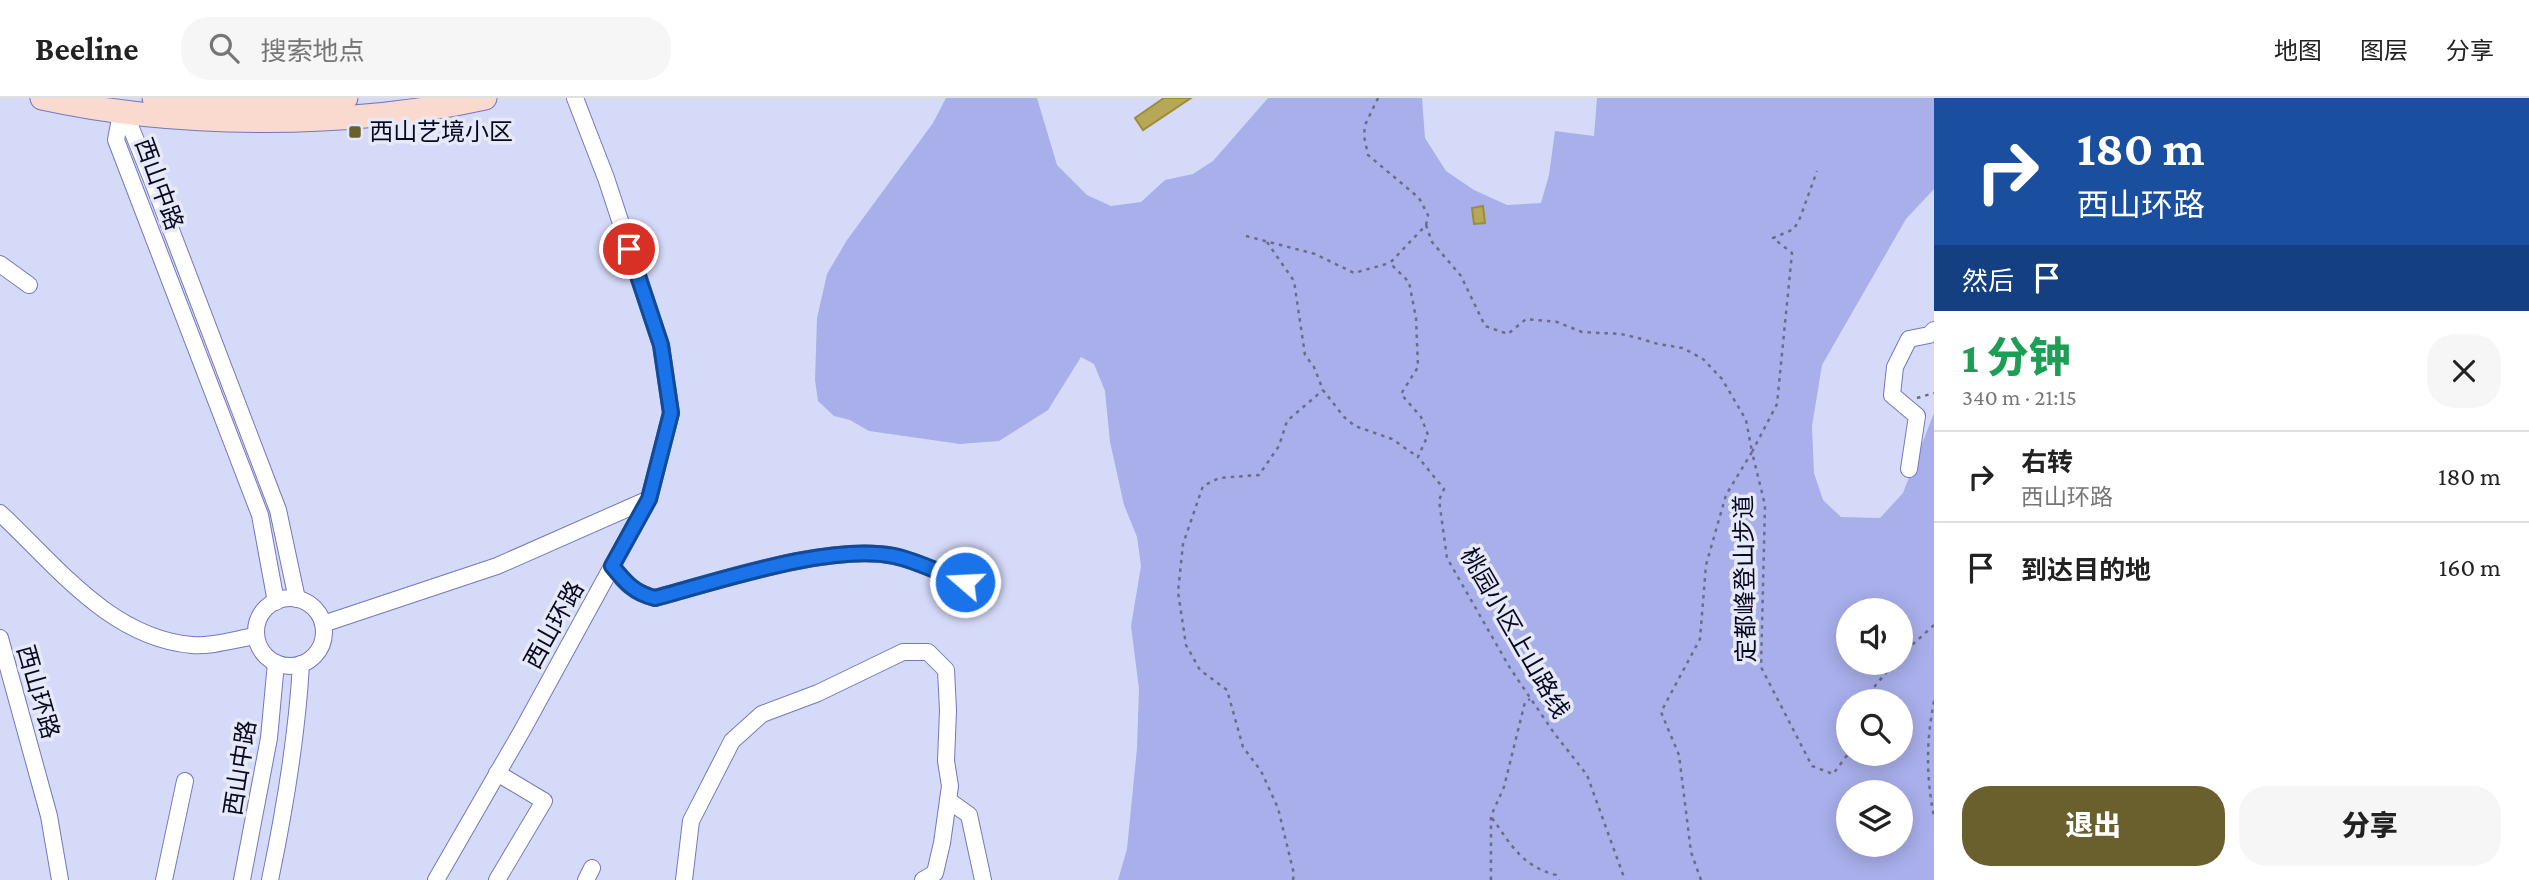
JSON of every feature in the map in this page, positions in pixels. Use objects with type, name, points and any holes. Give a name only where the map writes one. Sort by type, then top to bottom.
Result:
[{"type":"main road","points":[[42,98],[121,113],[185,118],[283,120],[368,115],[485,98]]},
{"type":"main road","points":[[154,98],[246,102],[346,98]]},
{"type":"street","name":"西山环路","points":[[436,880],[649,499],[671,413],[661,345],[606,178],[575,98]]},
{"type":"street","name":"西山中路","points":[[121,113],[131,128],[152,180],[278,509],[297,599]]},
{"type":"street","name":"西山中路","points":[[121,113],[116,140],[260,515],[276,602]]},
{"type":"street","points":[[0,264],[29,285]]},
{"type":"street","points":[[1909,469],[1917,416],[1892,395],[1895,367],[1909,338],[1929,335],[1934,330]]},
{"type":"street","points":[[323,624],[497,566],[649,499]]},
{"type":"street","points":[[0,513],[104,612],[145,634],[193,645],[256,636]]},
{"type":"street","points":[[612,566],[629,587],[640,595],[655,598],[825,556],[895,556],[965,582]]},
{"type":"street","points":[[297,599],[311,606],[318,614],[323,624],[322,643],[317,652],[302,664],[292,666],[276,663],[264,655],[256,636],[259,618],[264,610],[276,602],[297,599]]},
{"type":"street","name":"西山环路","points":[[0,638],[49,816],[60,880]]},
{"type":"street","points":[[684,880],[691,821],[732,741],[762,715],[818,694],[903,652],[928,652],[946,670],[946,761],[950,786],[931,878]]},
{"type":"street","name":"西山中路","points":[[242,880],[269,738],[276,663]]},
{"type":"street","name":"西山中路","points":[[270,880],[298,724],[302,664]]},
{"type":"street","points":[[497,773],[544,801],[497,880]]},
{"type":"street","points":[[164,880],[185,782]]},
{"type":"street","points":[[948,800],[969,815],[983,880]]},
{"type":"path","points":[[1378,98],[1365,125],[1368,155],[1419,198],[1427,215],[1426,225],[1432,242],[1461,275],[1485,326],[1508,334],[1526,319],[1557,322],[1582,332],[1621,334],[1684,348],[1703,359],[1722,379],[1746,420],[1752,452]]},
{"type":"path","points":[[1752,452],[1777,404],[1792,253],[1773,238],[1794,229],[1817,171]]},
{"type":"path","points":[[1245,236],[1315,254],[1354,273],[1390,263],[1426,225]]},
{"type":"path","points":[[1267,242],[1294,281],[1305,355],[1314,367],[1323,390],[1355,426],[1392,439],[1418,457],[1427,435],[1421,417],[1401,394],[1418,367],[1416,318],[1409,282],[1390,263]]},
{"type":"path","points":[[1293,880],[1278,808],[1261,771],[1243,747],[1227,690],[1200,670],[1186,645],[1178,592],[1182,544],[1203,486],[1219,478],[1259,475],[1279,446],[1287,421],[1323,390]]},
{"type":"path","name":"定都峰登山步道","points":[[1752,452],[1765,505],[1761,667],[1812,766],[1833,774],[1839,766]]},
{"type":"path","name":"定都峰登山步道","points":[[1701,880],[1691,852],[1679,755],[1661,712],[1700,639],[1706,565],[1726,495],[1752,452]]},
{"type":"path","name":"桃园小区上山路线","points":[[1418,457],[1444,489],[1439,500],[1447,558],[1510,668],[1554,733],[1587,775],[1625,880]]},
{"type":"path","points":[[1913,644],[1934,625]]},
{"type":"path","points":[[1872,689],[1884,675]]},
{"type":"path","points":[[1491,880],[1491,816],[1504,787],[1525,702],[1531,698]]},
{"type":"path","points":[[1934,701],[1927,737],[1929,790],[1934,817]]},
{"type":"path","points":[[1491,816],[1521,858],[1543,872],[1556,875],[1559,880]]},
{"type":"shaded area","points":[[946,98],[1037,98],[1057,165],[1087,195],[1111,206],[1141,202],[1165,180],[1193,174],[1213,161],[1268,98],[1422,98],[1425,138],[1446,171],[1474,190],[1507,205],[1541,203],[1549,175],[1555,131],[1594,136],[1597,98],[1934,98],[1934,189],[1906,219],[1822,365],[1812,426],[1814,473],[1823,500],[1841,517],[1880,518],[1903,493],[1934,413],[1934,880],[1118,880],[1127,849],[1137,748],[1139,689],[1131,626],[1141,566],[1137,537],[1124,505],[1110,442],[1105,391],[1094,364],[1081,357],[1048,410],[999,441],[960,444],[869,431],[850,420],[834,416],[818,401],[815,380],[817,318],[827,274],[847,240],[933,123]]},
{"type":"building","points":[[1164,98],[1191,98],[1143,130],[1135,118]]},
{"type":"building","points":[[1483,206],[1485,223],[1474,224],[1472,208]]},
{"type":"place","name":"西山艺境小区","points":[[355,132]]},
{"type":"route","points":[[629,249],[661,345],[671,413],[649,499],[612,566],[629,587],[640,595],[655,598],[825,556],[872,554],[895,556],[965,582]]}]
